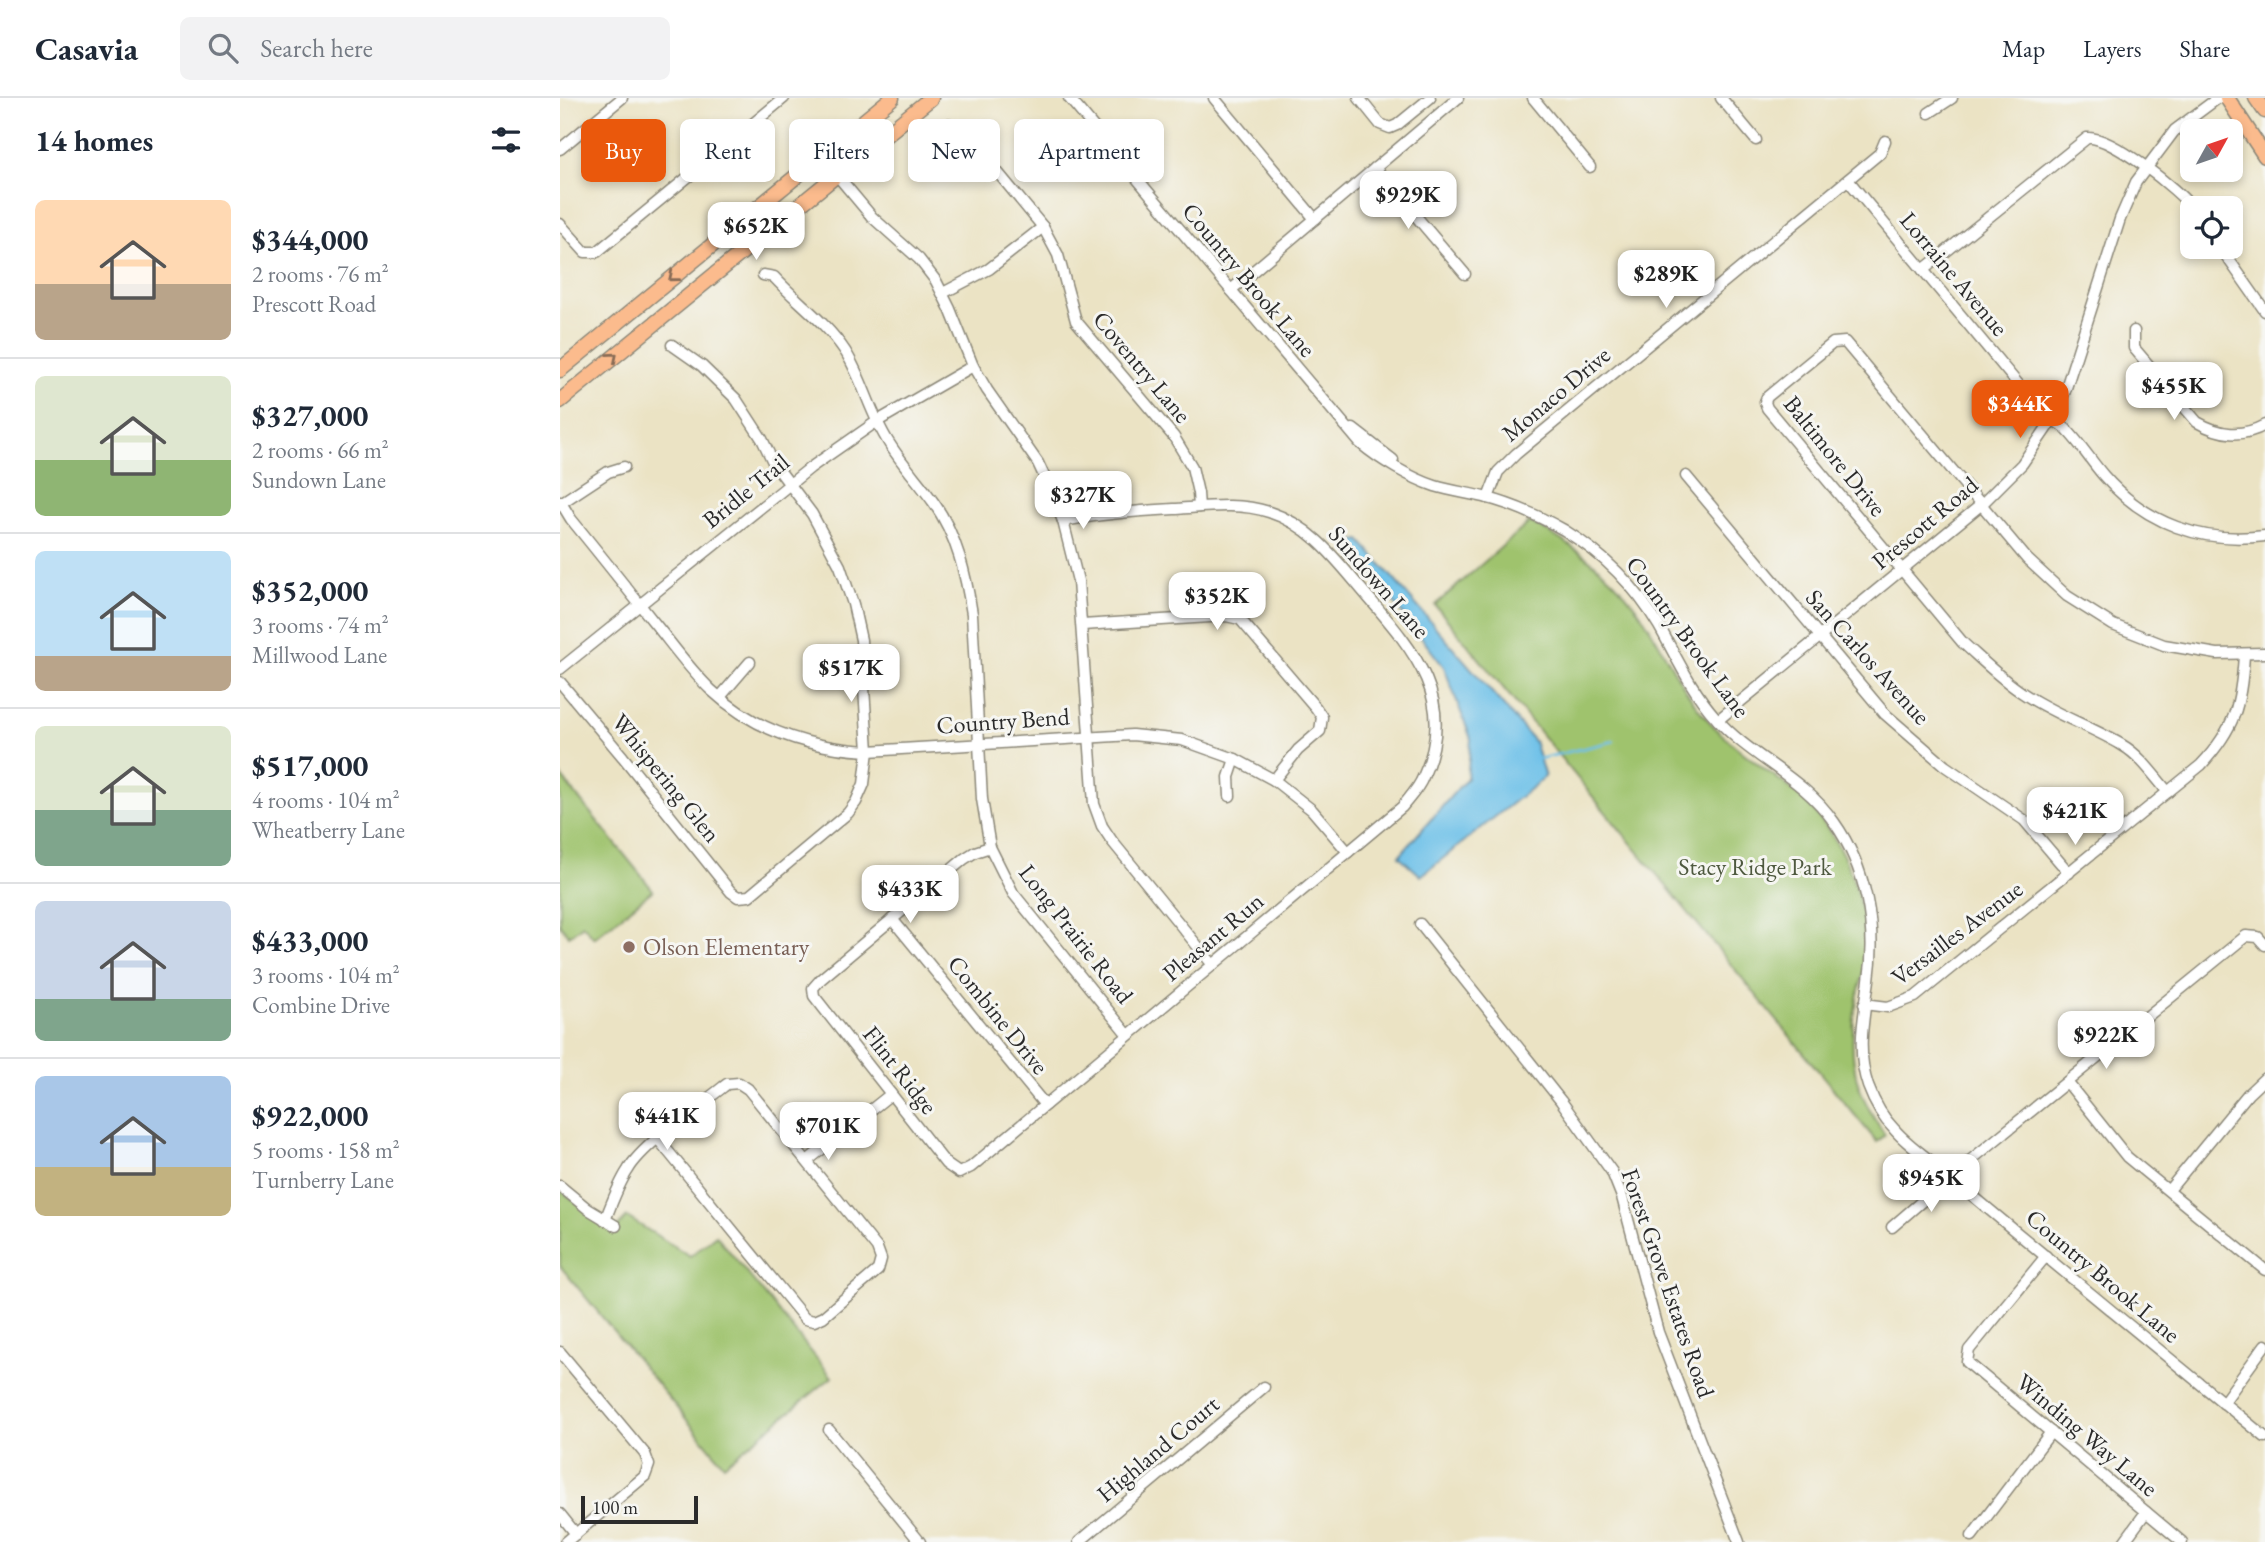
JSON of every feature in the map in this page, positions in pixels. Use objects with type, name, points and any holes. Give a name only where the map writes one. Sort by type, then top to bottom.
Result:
[{"type":"main road","points":[[866,119],[892,98]]},
{"type":"main road","points":[[894,127],[931,98]]},
{"type":"main road","points":[[2227,98],[2265,156]]},
{"type":"main road","points":[[2256,98],[2265,111]]},
{"type":"main road","points":[[560,370],[789,182]]},
{"type":"main road","points":[[560,401],[825,182]]},
{"type":"street","points":[[560,224],[581,249],[589,253],[597,252],[785,98]]},
{"type":"street","name":"Country Brook Lane","points":[[1069,98],[1345,424],[1366,437],[1406,471],[1435,486],[1488,498],[1533,514],[1560,528],[1612,567],[1643,603],[1682,671],[1717,720],[1808,792],[1834,822],[1845,840],[1861,879],[1870,920],[1871,962],[1864,1004],[1862,1061],[1867,1084],[1877,1105],[1895,1131],[2265,1437]]},
{"type":"street","points":[[1214,98],[1315,219]]},
{"type":"street","points":[[1359,98],[1380,124],[1389,128],[1398,125],[1430,98]]},
{"type":"street","points":[[1231,290],[1458,98]]},
{"type":"street","points":[[1533,98],[1590,167]]},
{"type":"street","points":[[1721,98],[1756,140]]},
{"type":"street","points":[[1929,113],[1952,98]]},
{"type":"street","name":"Prescott Road","points":[[1717,720],[1982,504],[2022,464],[2052,420],[2065,391],[2126,201],[2146,168],[2175,130],[2218,98]]},
{"type":"street","points":[[560,149],[620,99]]},
{"type":"street","points":[[1923,270],[2087,138],[2102,139],[2183,196]]},
{"type":"street","name":"Monaco Drive","points":[[1488,498],[1498,472],[1516,454],[1880,153],[1885,141]]},
{"type":"street","points":[[1376,168],[1465,274]]},
{"type":"street","name":"Coventry Lane","points":[[1000,176],[1043,228],[1058,255],[1076,321],[1174,437],[1192,467],[1199,507]]},
{"type":"street","name":"Lorraine Avenue","points":[[1848,180],[2043,414],[2065,428],[2117,490],[2149,515],[2167,525],[2206,536],[2236,539],[2265,536]]},
{"type":"street","points":[[842,182],[880,224],[919,259],[943,293],[973,366],[1038,463],[1063,521],[1078,581],[1093,794],[1102,826],[1213,965]]},
{"type":"street","points":[[943,293],[989,269],[1043,228]]},
{"type":"street","points":[[2228,259],[2265,311]]},
{"type":"street","name":"Long Prairie Road","points":[[763,275],[774,277],[831,333],[846,352],[876,422],[888,443],[936,506],[957,549],[968,586],[972,614],[983,810],[990,847],[1013,893],[1128,1035]]},
{"type":"street","points":[[2134,331],[2134,348],[2197,422],[2210,430],[2225,434],[2241,434],[2265,425]]},
{"type":"street","name":"Baltimore Drive","points":[[1982,504],[1852,347],[1843,342],[1833,344],[1766,400],[1766,405],[1963,643],[1998,676],[2055,712],[2124,746],[2168,792]]},
{"type":"street","points":[[672,345],[702,366],[736,398],[773,462],[821,529],[840,566],[853,604],[861,640],[868,751]]},
{"type":"street","name":"Bridle Trail","points":[[560,669],[788,483],[876,422],[973,366]]},
{"type":"street","points":[[561,502],[608,472],[624,467]]},
{"type":"street","name":"San Carlos Avenue","points":[[1686,475],[1867,694],[1904,732],[1945,766],[2024,820],[2069,873]]},
{"type":"street","name":"Country Bend","points":[[561,502],[710,689],[756,722],[784,735],[811,744],[868,751],[1132,735],[1204,746],[1274,780],[1312,810],[1348,852]]},
{"type":"street","points":[[1982,504],[2046,579],[2089,612],[2125,631],[2164,645],[2204,653],[2265,653]]},
{"type":"street","name":"Sundown Lane","points":[[1063,521],[1094,515],[1199,507],[1255,508],[1285,518],[1304,529],[1330,553],[1394,627],[1424,670],[1433,698],[1436,728],[1432,754],[1423,780]]},
{"type":"street","points":[[1082,625],[1233,617],[1245,624],[1316,708],[1322,722],[1320,731],[1298,750],[1274,780]]},
{"type":"street","name":"Versailles Avenue","points":[[1864,1004],[1888,1007],[1914,997],[2201,765],[2225,736],[2234,720],[2243,686],[2244,655]]},
{"type":"street","points":[[720,697],[750,662]]},
{"type":"street","name":"Whispering Glen","points":[[560,682],[732,892],[741,898],[749,896],[848,813],[864,784],[868,751]]},
{"type":"street","points":[[1230,796],[1229,777],[1235,759]]},
{"type":"street","name":"Pleasant Run","points":[[959,1173],[964,1172],[1402,807],[1423,780]]},
{"type":"street","points":[[892,919],[964,859],[990,847]]},
{"type":"street","name":"Flint Ridge","points":[[892,919],[821,979],[813,988],[814,996],[946,1164],[959,1173]]},
{"type":"street","name":"Combine Drive","points":[[892,919],[1045,1105]]},
{"type":"street","name":"Forest Grove Estates Road","points":[[1420,924],[1561,1101],[1612,1172],[1622,1197],[1658,1332],[1740,1542]]},
{"type":"street","points":[[1892,1227],[2246,936],[2254,936],[2265,945]]},
{"type":"street","points":[[2169,1190],[2248,1094],[2265,1078]]},
{"type":"street","points":[[2067,1082],[2127,1157],[2265,1270]]},
{"type":"street","points":[[605,1220],[636,1158],[658,1139],[727,1084],[739,1083],[748,1089],[877,1248],[881,1263],[874,1275],[823,1317],[812,1321],[802,1316],[658,1139]]},
{"type":"street","points":[[807,1161],[891,1094]]},
{"type":"street","points":[[560,1186],[588,1209],[615,1226]]},
{"type":"street","name":"Winding Way Lane","points":[[2046,1256],[1969,1350],[1967,1359],[1971,1366],[2182,1542]]},
{"type":"street","points":[[2223,1403],[2265,1345]]},
{"type":"street","points":[[560,1352],[645,1454],[649,1465],[645,1476],[566,1542]]},
{"type":"street","name":"Highland Court","points":[[1079,1542],[1264,1387]]},
{"type":"street","points":[[829,1430],[917,1541]]},
{"type":"street","points":[[1972,1536],[2050,1432]]},
{"type":"street","points":[[2124,1542],[2146,1512]]},
{"type":"street","points":[[560,1514],[576,1534]]},
{"type":"green space","name":"Stacy Ridge Park","points":[[1530,522],[1580,552],[1623,591],[1646,622],[1701,712],[1732,743],[1804,800],[1836,842],[1857,891],[1863,923],[1865,960],[1854,1019],[1853,1052],[1860,1090],[1885,1135],[1877,1142],[1435,605]]},
{"type":"green space","points":[[560,775],[653,890],[594,938],[583,925],[569,936],[560,925]]},
{"type":"green space","points":[[560,1190],[615,1230],[627,1217],[690,1256],[716,1235],[832,1377],[724,1465],[560,1266]]},
{"type":"water","points":[[1360,540],[1534,741],[1545,777],[1421,876],[1399,856],[1467,778],[1471,739],[1444,667],[1347,542]]},
{"type":"waterway","points":[[1539,759],[1614,741]]},
{"type":"place","name":"Olson Elementary","points":[[629,947]]}]
